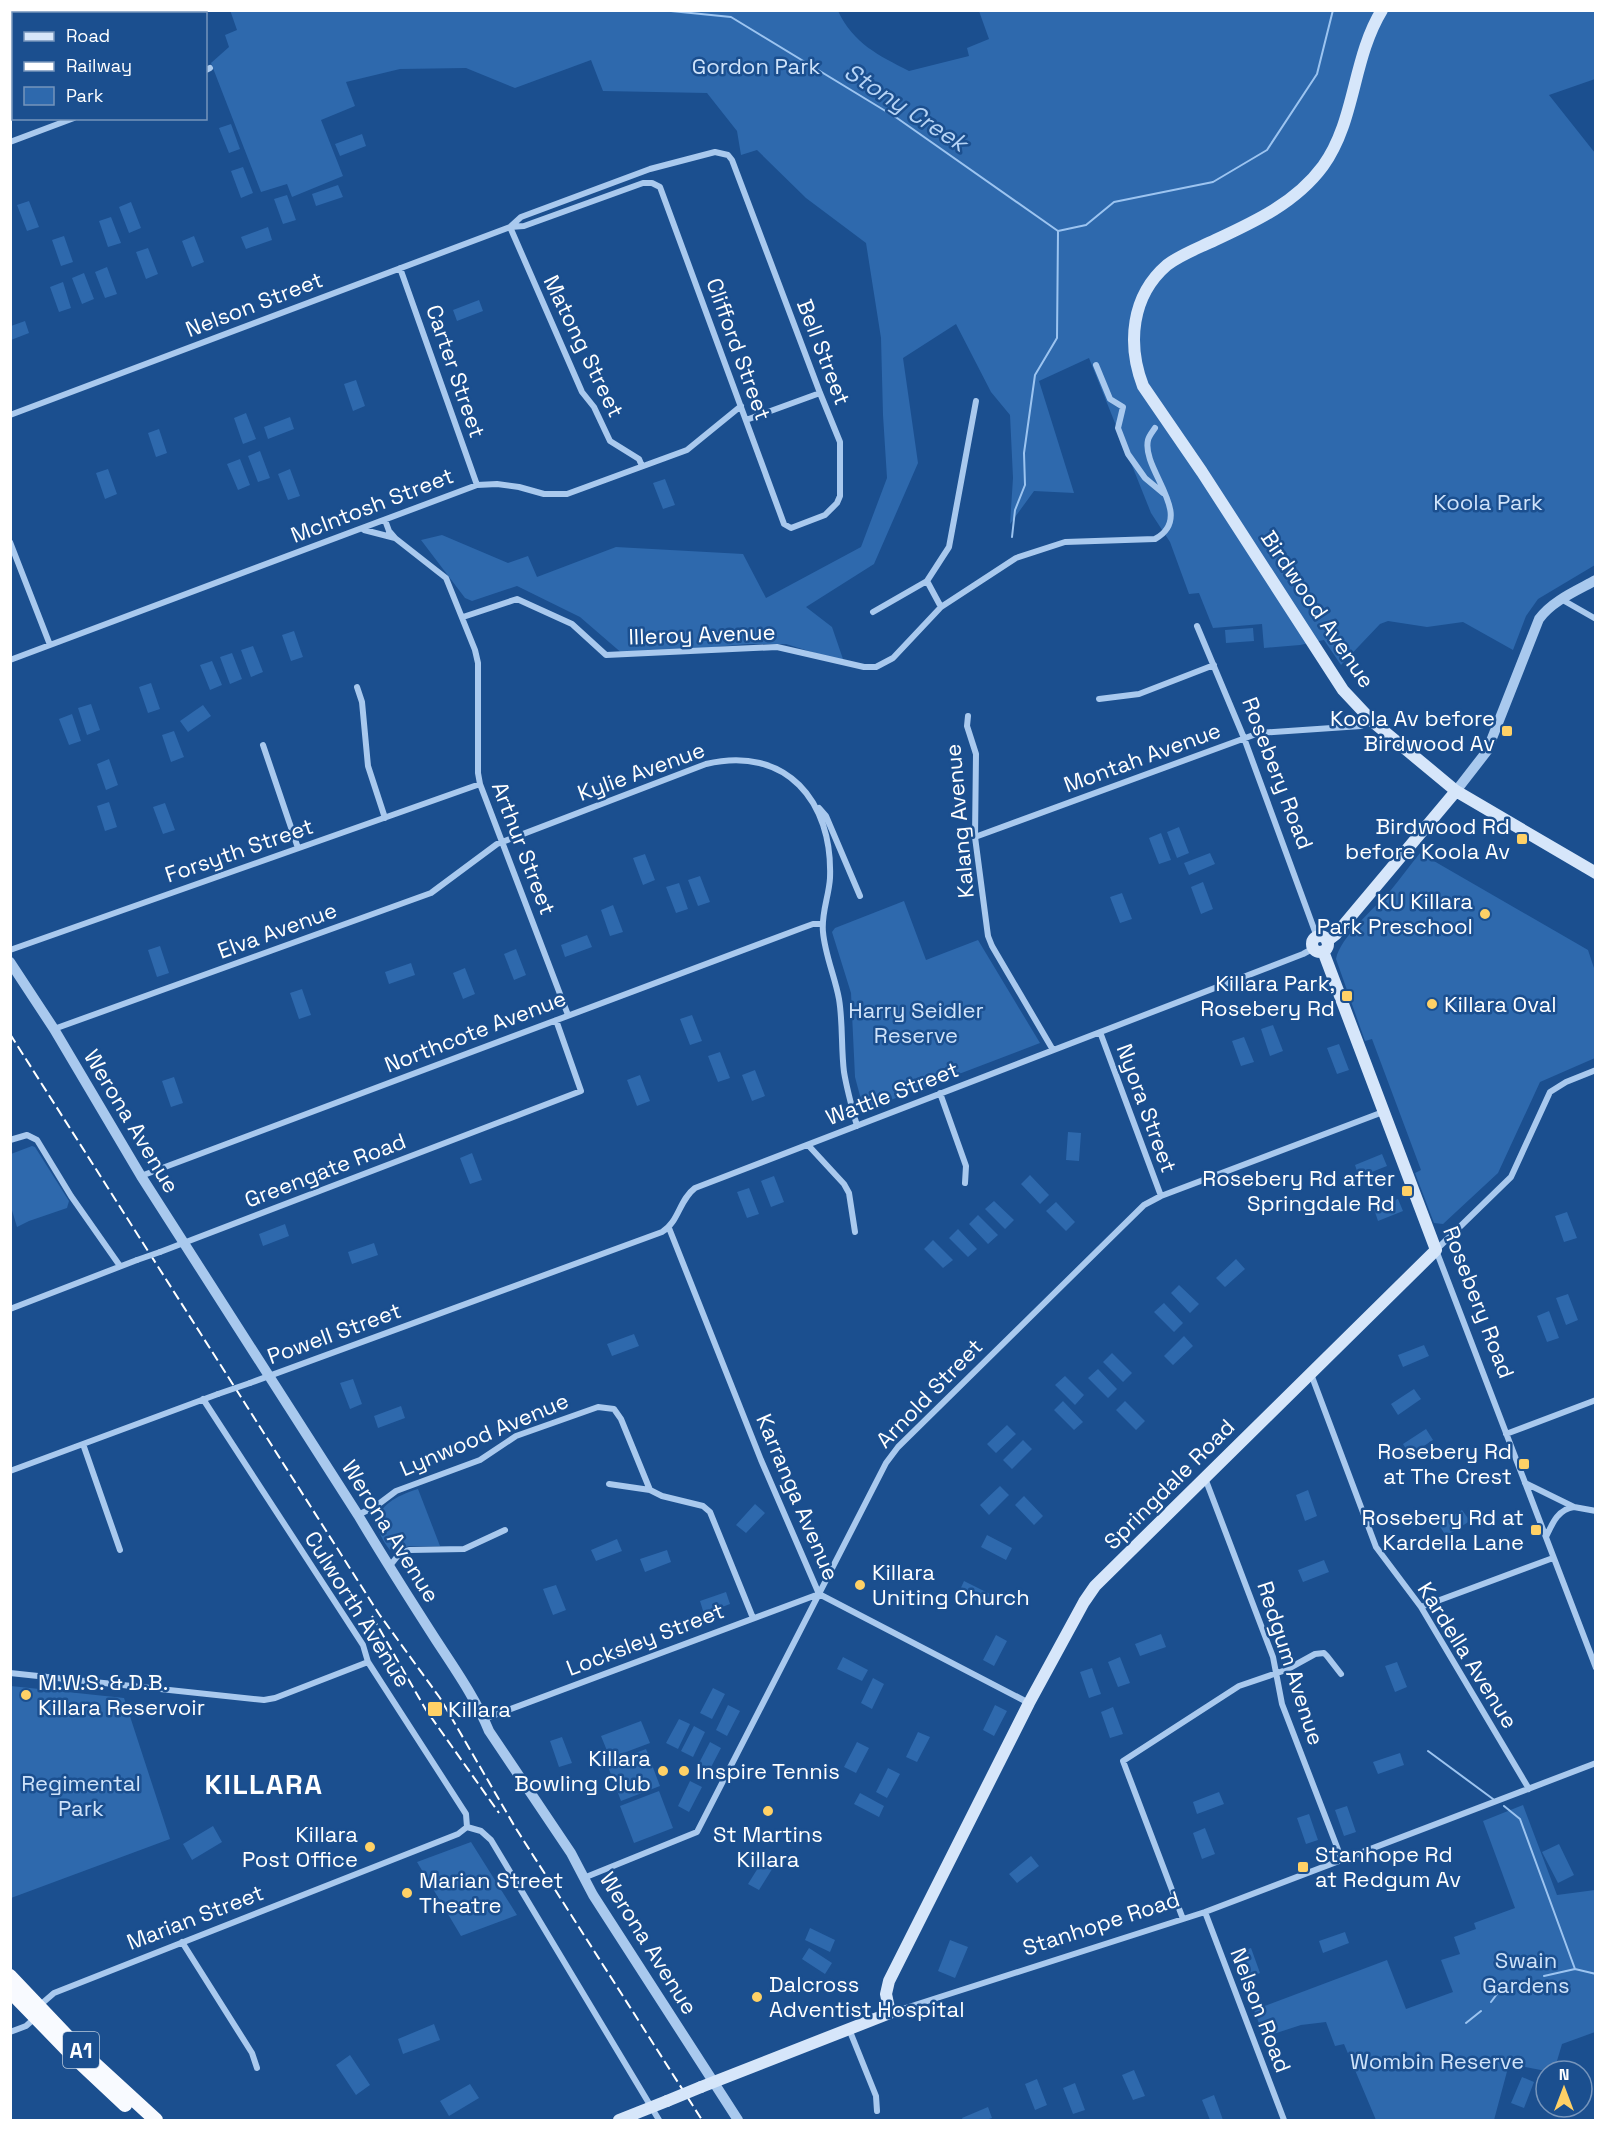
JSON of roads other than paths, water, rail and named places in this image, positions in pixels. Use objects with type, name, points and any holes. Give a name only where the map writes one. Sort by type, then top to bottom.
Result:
[{"type":"highway","name":"A1","points":[[10,1976],[76,2059],[142,2121]]},
{"type":"highway","name":"A1","points":[[10,1991],[37,2011],[156,2121]]},
{"type":"main road","name":"Birdwood Avenue","points":[[1382,10],[1361,59],[1343,130],[1333,151],[1307,184],[1285,203],[1252,222],[1180,249],[1163,260],[1149,274],[1139,289],[1127,327],[1126,347],[1131,371],[1138,390],[1160,422],[1202,472],[1343,690],[1373,722],[1456,791],[1596,873]]},
{"type":"main road","points":[[1320,944],[1336,934],[1456,791]]},
{"type":"main road","name":"Rosebery Road","points":[[1320,944],[1436,1250]]},
{"type":"main road","name":"Springdale Road","points":[[890,2013],[886,1994],[887,1985],[1029,1703],[1075,1615],[1095,1586],[1436,1250]]},
{"type":"main road","name":"Stanhope Road","points":[[619,2121],[701,2086],[890,2013]]},
{"type":"street","points":[[10,142],[69,120]]},
{"type":"street","name":"Nelson Street","points":[[510,227],[521,217],[650,169],[715,152],[728,154],[732,160]]},
{"type":"street","name":"Bell Street","points":[[732,160],[840,442],[840,496],[832,510],[791,528],[784,524]]},
{"type":"street","name":"Nelson Street","points":[[10,415],[510,227],[524,226],[643,183],[652,183],[660,188]]},
{"type":"street","name":"Clifford Street","points":[[660,188],[784,524]]},
{"type":"street","name":"Matong Street","points":[[510,227],[582,392],[594,407],[610,441],[639,459],[642,466]]},
{"type":"street","name":"Carter Street","points":[[400,268],[477,485]]},
{"type":"street","points":[[1096,365],[1110,399],[1123,407],[1118,428],[1128,454],[1145,478],[1166,495]]},
{"type":"street","points":[[746,420],[820,393]]},
{"type":"street","points":[[873,612],[927,581],[949,547],[976,401]]},
{"type":"street","name":"McIntosh Street","points":[[10,660],[477,485],[497,484],[544,494],[567,494],[687,450],[741,406]]},
{"type":"street","name":"Illeroy Avenue","points":[[463,617],[518,599],[572,624],[606,655],[777,647],[864,667],[876,667],[893,658],[941,607],[1016,558],[1065,542],[1155,539],[1162,535],[1169,525],[1172,511],[1148,450],[1148,439],[1155,428]]},
{"type":"street","name":"Arthur Street","points":[[385,520],[389,531],[395,538],[446,578],[463,617],[478,663],[478,773],[480,784],[568,1015]]},
{"type":"street","name":"Arthur Street","points":[[362,529],[395,538]]},
{"type":"street","points":[[10,542],[50,645]]},
{"type":"street","points":[[1456,791],[1487,751],[1539,619],[1547,609],[1596,580]]},
{"type":"street","points":[[927,581],[941,607]]},
{"type":"street","points":[[1562,599],[1596,619]]},
{"type":"street","name":"Rosebery Road","points":[[1197,626],[1244,738],[1320,944]]},
{"type":"street","points":[[1099,699],[1139,694],[1214,665]]},
{"type":"street","points":[[357,687],[362,702],[368,766],[385,818]]},
{"type":"street","name":"Kalang Avenue","points":[[968,716],[967,726],[976,754],[975,837],[988,936],[1053,1050]]},
{"type":"street","name":"Montah Avenue","points":[[975,837],[1259,733],[1361,726]]},
{"type":"street","points":[[263,745],[298,848]]},
{"type":"street","name":"Kylie Avenue","points":[[502,842],[706,764],[730,760],[764,764],[785,772],[800,784],[826,816],[860,896]]},
{"type":"street","name":"Forsyth Street","points":[[10,950],[480,784]]},
{"type":"street","name":"Kylie Avenue","points":[[816,806],[825,828],[829,848],[830,878],[822,924],[839,1001],[844,1071],[857,1126]]},
{"type":"street","name":"Elva Avenue","points":[[54,1029],[431,893],[502,842]]},
{"type":"street","name":"Northcote Avenue","points":[[141,1176],[802,928],[822,924]]},
{"type":"street","name":"Wattle Street","points":[[669,1228],[685,1197],[694,1188],[1293,958],[1320,944]]},
{"type":"street","name":"Werona Avenue","points":[[10,962],[54,1029],[141,1176],[460,1677],[489,1731],[586,1877],[593,1894],[738,2121]]},
{"type":"street","name":"Greengate Road","points":[[10,1309],[581,1091],[556,1020]]},
{"type":"street","name":"Nyora Street","points":[[1100,1032],[1161,1196]]},
{"type":"street","name":"Springdale Road","points":[[1436,1250],[1511,1177],[1550,1092],[1566,1082],[1596,1070]]},
{"type":"street","points":[[940,1093],[966,1166],[965,1183]]},
{"type":"street","name":"Arnold Street","points":[[586,1877],[697,1832],[886,1463],[898,1447],[1144,1205],[1161,1196],[1384,1112]]},
{"type":"street","points":[[10,1140],[27,1135],[38,1140],[71,1196],[120,1266]]},
{"type":"street","points":[[808,1145],[844,1184],[849,1193],[855,1232]]},
{"type":"street","name":"Powell Street","points":[[10,1471],[202,1399],[558,1271],[669,1228]]},
{"type":"street","name":"Karranga Avenue","points":[[669,1228],[761,1460],[819,1594],[1029,1703]]},
{"type":"street","name":"Rosebery Road","points":[[1436,1250],[1596,1668]]},
{"type":"street","name":"Kardella Avenue","points":[[1311,1374],[1376,1547],[1421,1607],[1529,1789]]},
{"type":"street","name":"Culworth Avenue","points":[[202,1399],[363,1645],[368,1662],[409,1722],[466,1814],[467,1827]]},
{"type":"street","points":[[1506,1434],[1596,1400]]},
{"type":"street","name":"Lynwood Avenue","points":[[358,1515],[376,1506],[396,1491],[480,1460],[516,1436],[598,1407],[614,1409],[618,1414],[650,1490]]},
{"type":"street","points":[[82,1444],[120,1550]]},
{"type":"street","name":"Redgum Avenue","points":[[1205,1478],[1273,1657],[1282,1704],[1342,1860]]},
{"type":"street","points":[[1525,1483],[1574,1507]]},
{"type":"street","points":[[609,1484],[650,1490],[662,1496],[703,1506],[710,1512],[753,1618]]},
{"type":"street","points":[[1546,1538],[1556,1517],[1566,1508],[1596,1510]]},
{"type":"street","points":[[389,1567],[400,1553],[409,1550],[464,1549],[505,1530]]},
{"type":"street","points":[[1421,1607],[1553,1557]]},
{"type":"street","name":"Locksley Street","points":[[484,1719],[819,1594]]},
{"type":"street","points":[[1183,1919],[1123,1761],[1239,1686],[1276,1673],[1319,1653],[1327,1656],[1341,1674]]},
{"type":"street","points":[[10,1673],[264,1700],[368,1662]]},
{"type":"street","name":"Stanhope Road","points":[[890,2013],[1205,1912],[1596,1763]]},
{"type":"street","points":[[467,1827],[481,1832],[491,1840],[659,2121]]},
{"type":"street","name":"Marian Street","points":[[10,2032],[26,2026],[54,1993],[458,1834],[467,1827]]},
{"type":"street","name":"Nelson Road","points":[[1205,1912],[1284,2121]]},
{"type":"street","points":[[182,1942],[252,2053],[257,2068]]},
{"type":"street","points":[[849,2030],[876,2096],[877,2111]]},
{"type":"waterway","name":"Stony Creek","points":[[661,10],[731,17],[897,118],[1058,231]]},
{"type":"waterway","points":[[1012,537],[1015,510],[1025,485],[1024,453],[1035,375],[1057,338],[1058,231],[1086,225],[1114,202],[1213,182],[1267,150],[1317,74],[1333,10]]},
{"type":"waterway","points":[[1428,1751],[1493,1799]]},
{"type":"waterway","points":[[1504,1806],[1520,1819],[1575,1969]]},
{"type":"waterway","points":[[1544,1976],[1575,1969],[1596,1974]]},
{"type":"waterway","points":[[1491,2002],[1500,1990]]},
{"type":"waterway","points":[[1466,2023],[1481,2011]]},
{"type":"railway","points":[[10,1034],[379,1614],[440,1698],[515,1827],[702,2120]]},
{"type":"railway","points":[[372,1616],[426,1710],[499,1813]]},
{"type":"place","name":"Koola Av before Birdwood Av","points":[[1507,731]]},
{"type":"place","name":"Birdwood Rd before Koola Av","points":[[1522,839]]},
{"type":"place","name":"KU Killara Park Preschool","points":[[1485,914]]},
{"type":"place","name":"Killara Park, Rosebery Rd","points":[[1347,996]]},
{"type":"place","name":"Killara Oval","points":[[1432,1004]]},
{"type":"place","name":"Rosebery Rd after Springdale Rd","points":[[1407,1191]]},
{"type":"place","name":"Rosebery Rd at The Crest","points":[[1524,1464]]},
{"type":"place","name":"Rosebery Rd at Kardella Lane","points":[[1536,1530]]},
{"type":"place","name":"Killara Uniting Church","points":[[860,1585]]},
{"type":"place","name":"M.W.S. & D.B. Killara Reservoir","points":[[26,1695]]},
{"type":"place","name":"Killara","points":[[435,1709]]},
{"type":"place","name":"Killara Bowling Club","points":[[663,1771]]},
{"type":"place","name":"Inspire Tennis","points":[[684,1771]]},
{"type":"place","name":"St Martins Killara","points":[[768,1811]]},
{"type":"place","name":"Killara Post Office","points":[[370,1847]]},
{"type":"place","name":"Stanhope Rd at Redgum Av","points":[[1303,1867]]},
{"type":"place","name":"Marian Street Theatre","points":[[407,1893]]},
{"type":"place","name":"Dalcross Adventist Hospital","points":[[757,1997]]},
{"type":"district","name":"KILLARA","points":[[264,1784]]},
{"type":"park label","name":"Gordon Park","points":[[756,66]]},
{"type":"park label","name":"Koola Park","points":[[1488,502]]},
{"type":"park label","name":"Harry Seidler Reserve","points":[[916,1022]]},
{"type":"park label","name":"Regimental Park","points":[[81,1796]]},
{"type":"park label","name":"Swain Gardens","points":[[1526,1973]]},
{"type":"park label","name":"Wombin Reserve","points":[[1437,2061]]}]
